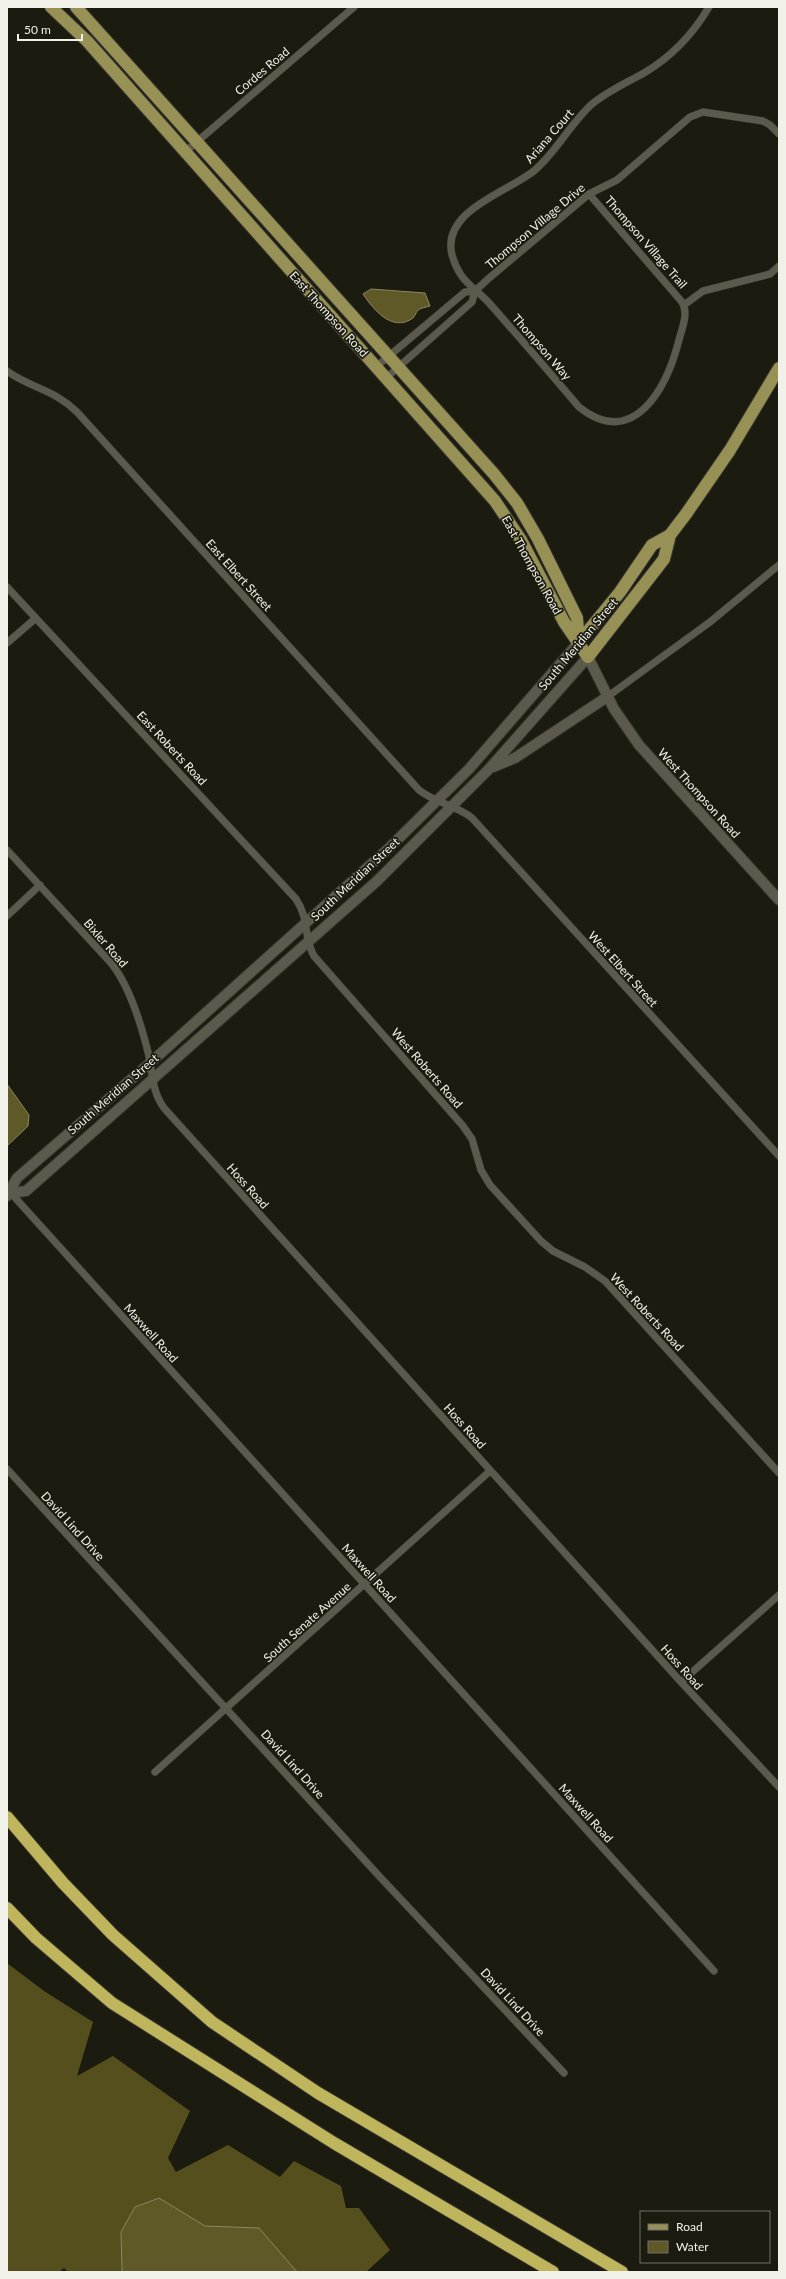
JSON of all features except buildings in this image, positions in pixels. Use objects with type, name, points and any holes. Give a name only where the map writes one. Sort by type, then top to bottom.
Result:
[{"type":"highway","points":[[7,1817],[63,1884],[113,1935],[212,2022],[318,2093],[622,2272]]},
{"type":"highway","points":[[7,1908],[36,1938],[112,2003],[334,2143],[553,2272]]},
{"type":"main road","name":"East Thompson Road","points":[[51,7],[87,41],[499,506],[521,540],[564,622],[580,642],[607,697]]},
{"type":"main road","name":"East Thompson Road","points":[[76,7],[494,474],[517,503],[538,539],[577,618],[580,642]]},
{"type":"main road","name":"South Meridian Street","points":[[8,1193],[17,1178],[150,1067],[445,804],[489,769],[588,657],[664,559],[670,535],[730,450],[779,368]]},
{"type":"main road","name":"South Meridian Street","points":[[8,1193],[26,1191],[152,1082],[377,881],[445,804],[493,743],[580,642],[620,592],[652,545],[670,535]]},
{"type":"main road","name":"South Meridian Street","points":[[489,769],[516,758],[607,697]]},
{"type":"main road","name":"West Thompson Road","points":[[607,697],[621,720],[650,758],[779,900]]},
{"type":"street","name":"Cordes Road","points":[[185,152],[354,7]]},
{"type":"street","name":"Ariana Court","points":[[475,291],[464,280],[452,256],[453,235],[461,220],[485,200],[516,184],[534,171],[551,154],[586,110],[609,92],[644,73],[669,55],[691,32],[709,7]]},
{"type":"street","name":"Thompson Village Drive","points":[[376,367],[465,292],[475,291],[590,194],[617,180],[697,113],[703,112],[763,121],[777,132]]},
{"type":"street","name":"Thompson Village Trail","points":[[590,194],[684,305]]},
{"type":"street","points":[[684,305],[703,291],[770,274],[779,266]]},
{"type":"street","name":"Thompson Village Drive","points":[[386,378],[472,302],[475,291]]},
{"type":"street","name":"Thompson Way","points":[[475,291],[489,303],[579,407],[593,417],[609,422],[620,422],[636,417],[648,406],[674,360],[686,314],[684,305]]},
{"type":"street","name":"East Elbert Street","points":[[7,371],[16,377],[58,396],[74,409],[419,790],[445,804]]},
{"type":"street","name":"South Meridian Street","points":[[607,697],[710,622],[779,565]]},
{"type":"street","name":"East Roberts Road","points":[[7,587],[296,899],[307,927]]},
{"type":"street","points":[[7,643],[36,618]]},
{"type":"street","name":"West Elbert Street","points":[[445,804],[472,818],[779,1156]]},
{"type":"street","name":"Bixler Road","points":[[7,850],[121,977],[148,1049],[150,1067]]},
{"type":"street","points":[[7,916],[40,886]]},
{"type":"street","name":"West Roberts Road","points":[[307,927],[308,943],[314,956],[463,1126],[472,1139],[481,1170],[493,1188],[550,1249],[566,1259],[585,1267],[605,1281],[779,1473]]},
{"type":"street","name":"Hoss Road","points":[[150,1067],[156,1095],[164,1108],[490,1471],[779,1787]]},
{"type":"street","name":"Maxwell Road","points":[[8,1193],[714,1971]]},
{"type":"street","name":"David Lind Drive","points":[[7,1469],[227,1709],[564,2072]]},
{"type":"street","name":"South Senate Avenue","points":[[155,1772],[227,1709],[490,1471]]},
{"type":"street","points":[[682,1682],[779,1595]]},
{"type":"shaded area","points":[[7,1963],[44,1991],[93,2022],[77,2076],[113,2056],[190,2111],[168,2158],[176,2172],[228,2145],[280,2177],[294,2161],[341,2186],[346,2208],[359,2208],[390,2250],[366,2272],[68,2272],[64,2268],[59,2272],[7,2272]]},
{"type":"water","points":[[371,289],[425,293],[430,306],[418,310],[413,318],[405,322],[398,323],[391,321],[378,312],[363,294]]},
{"type":"water","points":[[7,1084],[29,1115],[28,1126],[7,1146]]},
{"type":"water","points":[[159,2198],[205,2226],[259,2228],[297,2272],[122,2272],[121,2232],[135,2207]]}]
